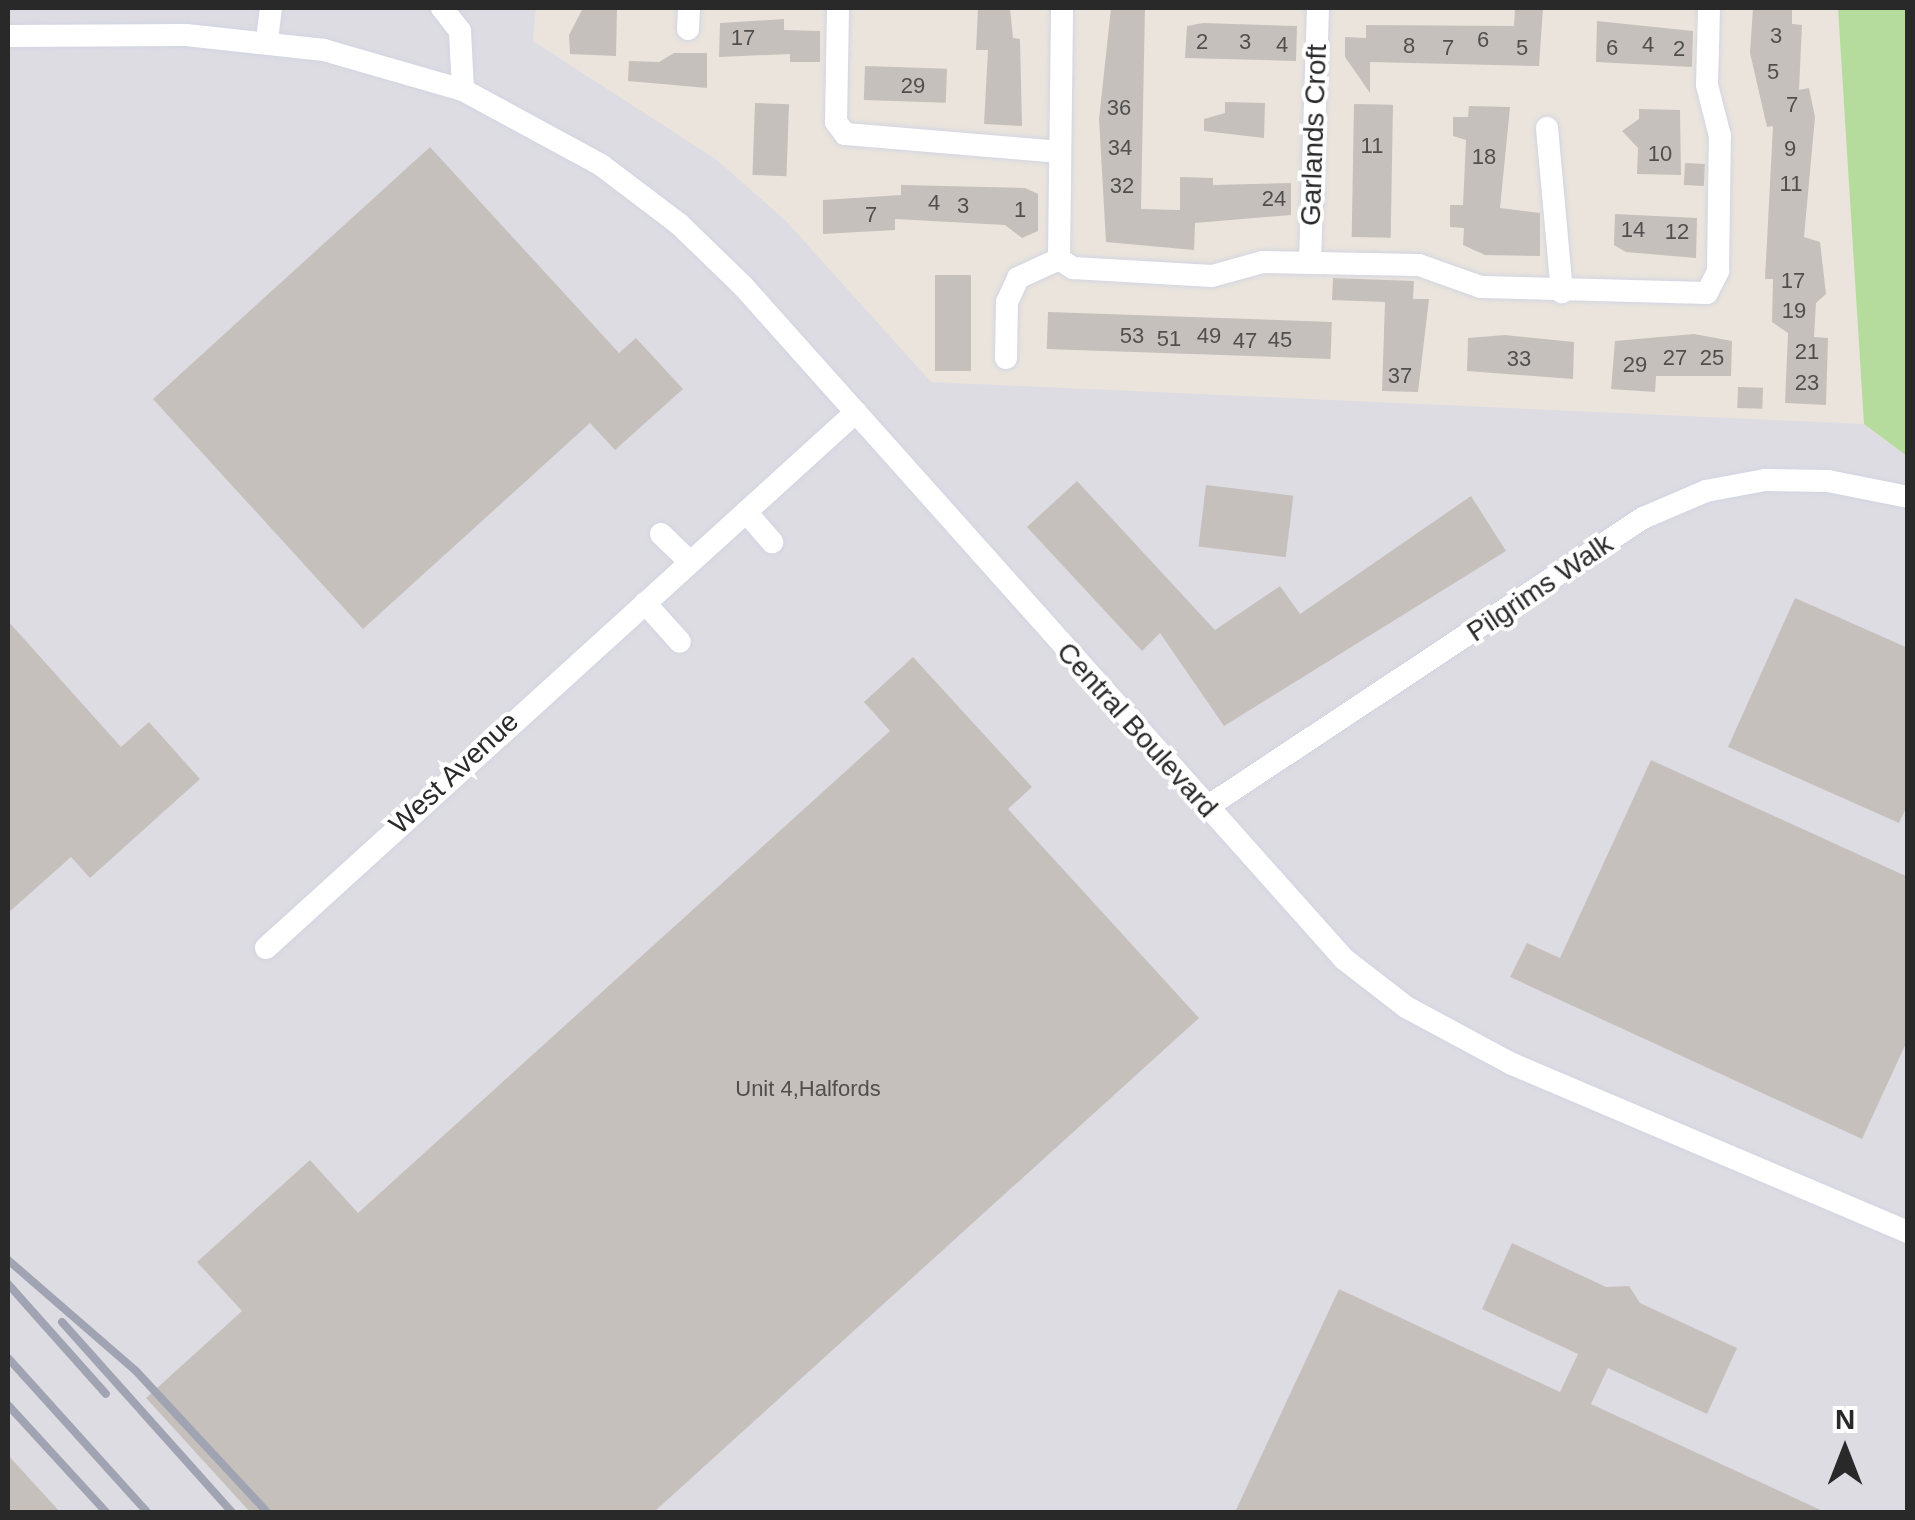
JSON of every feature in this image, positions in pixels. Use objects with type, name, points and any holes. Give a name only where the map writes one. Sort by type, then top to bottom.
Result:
[{"type":"street","points":[[267,40],[271,8]]},
{"type":"street","points":[[442,8],[460,31],[463,90]]},
{"type":"street","points":[[838,8],[836,122],[845,134],[1058,152]]},
{"type":"street","points":[[1059,259],[1062,8]]},
{"type":"street","name":"Garlands Croft","points":[[1310,262],[1318,8]]},
{"type":"street","points":[[1059,259],[1072,268],[1212,276],[1263,262],[1420,266],[1480,287],[1695,295],[1715,286],[1720,136],[1707,86],[1709,8]]},
{"type":"street","name":"Central Boulevard","points":[[8,36],[267,40],[384,64],[463,90],[601,165],[679,224],[856,412],[1324,939],[1406,1007],[1512,1064],[1908,1232]]},
{"type":"street","points":[[1547,128],[1562,292]]},
{"type":"street","points":[[1006,358],[1007,302],[1018,278],[1059,259]]},
{"type":"street","name":"West Avenue","points":[[266,948],[856,412]]},
{"type":"street","name":"Pilgrims Walk","points":[[1208,807],[1643,518],[1706,491],[1765,480],[1828,481],[1908,498]]},
{"type":"street","points":[[746,512],[772,542]]},
{"type":"street","points":[[661,534],[689,561]]},
{"type":"street","points":[[645,603],[680,642]]},
{"type":"shaded area","points":[[8,8],[536,8],[533,41],[717,160],[786,221],[931,382],[1864,424],[1907,456],[1907,1512],[8,1512]]},
{"type":"green space","points":[[1838,8],[1907,8],[1907,456],[1864,424]]},
{"type":"building","points":[[583,8],[617,8],[616,56],[570,54],[569,35]]},
{"type":"building","points":[[978,8],[1010,8],[1013,38],[1020,39],[1022,126],[984,124],[988,50],[976,50]]},
{"type":"building","points":[[1111,8],[1145,8],[1141,209],[1180,210],[1180,177],[1213,178],[1213,185],[1291,183],[1291,215],[1195,223],[1194,250],[1106,242],[1099,119]]},
{"type":"building","points":[[1515,8],[1543,8],[1539,66],[1370,62],[1370,93],[1345,57],[1345,37],[1366,38],[1366,25],[1514,26]]},
{"type":"building","points":[[1753,8],[1792,8],[1792,24],[1802,25],[1799,90],[1809,88],[1815,117],[1804,237],[1820,242],[1826,294],[1816,303],[1814,337],[1828,338],[1826,405],[1785,403],[1788,333],[1772,322],[1773,279],[1765,279],[1773,126],[1767,127],[1750,53]]},
{"type":"building","points":[[784,19],[784,30],[820,31],[820,62],[790,62],[790,54],[719,57],[720,23]]},
{"type":"building","points":[[1597,21],[1693,31],[1692,67],[1596,62]]},
{"type":"building","points":[[1187,26],[1297,26],[1296,61],[1185,58]]},
{"type":"building","points":[[674,53],[707,53],[707,88],[628,81],[629,61],[659,62]]},
{"type":"building","points":[[865,66],[947,69],[946,103],[864,100]]},
{"type":"building","points":[[1225,102],[1265,103],[1264,138],[1204,131],[1204,119],[1225,113]]},
{"type":"building","points":[[755,103],[789,104],[786,176],[752,175]]},
{"type":"building","points":[[1354,104],[1393,105],[1391,238],[1352,237]]},
{"type":"building","points":[[1469,106],[1510,107],[1500,208],[1540,213],[1540,256],[1485,255],[1463,245],[1464,228],[1450,227],[1450,205],[1463,205],[1466,140],[1453,136],[1453,117],[1468,117]]},
{"type":"building","points":[[1639,109],[1680,110],[1681,175],[1637,174],[1638,148],[1622,131],[1639,119]]},
{"type":"building","points":[[430,147],[619,353],[636,338],[683,389],[615,450],[590,423],[363,629],[153,399]]},
{"type":"building","points":[[1685,163],[1705,164],[1704,186],[1684,185]]},
{"type":"building","points":[[901,185],[1025,188],[1038,194],[1038,231],[1022,238],[1005,225],[895,219],[895,230],[823,234],[823,200],[901,195]]},
{"type":"building","points":[[1615,214],[1697,218],[1696,258],[1626,252],[1614,245]]},
{"type":"building","points":[[935,275],[971,275],[971,371],[935,371]]},
{"type":"building","points":[[1333,278],[1414,281],[1413,299],[1429,299],[1418,392],[1382,391],[1385,302],[1332,300]]},
{"type":"building","points":[[1048,312],[1332,322],[1331,359],[1047,349]]},
{"type":"building","points":[[1694,334],[1732,341],[1731,376],[1656,376],[1655,392],[1611,389],[1615,341]]},
{"type":"building","points":[[1505,335],[1574,342],[1573,379],[1467,371],[1468,338]]},
{"type":"building","points":[[1738,387],[1763,388],[1762,409],[1737,408]]},
{"type":"building","points":[[1077,481],[1215,630],[1280,586],[1300,614],[1471,496],[1506,551],[1224,726],[1160,633],[1142,651],[1027,527]]},
{"type":"building","points":[[1206,485],[1293,496],[1286,557],[1198,547]]},
{"type":"building","points":[[1795,598],[1908,648],[1908,804],[1899,823],[1728,747]]},
{"type":"building","points":[[8,621],[121,747],[149,722],[200,779],[90,878],[71,857],[8,913]]},
{"type":"building","points":[[913,657],[1032,787],[1008,809],[1199,1018],[654,1512],[250,1512],[146,1398],[242,1311],[197,1262],[310,1160],[358,1213],[890,731],[864,702]]},
{"type":"building","points":[[1651,760],[1908,877],[1908,1039],[1862,1139],[1510,977],[1527,943],[1560,958]]},
{"type":"building","points":[[1512,1243],[1606,1287],[1629,1286],[1640,1303],[1737,1348],[1707,1414],[1608,1368],[1591,1404],[1825,1512],[1235,1512],[1339,1289],[1560,1392],[1578,1354],[1482,1309]]},
{"type":"building","points":[[8,1455],[60,1512],[8,1512]]},
{"type":"railway","points":[[8,1260],[136,1371],[267,1512]]},
{"type":"railway","points":[[8,1284],[106,1394]]},
{"type":"railway","points":[[62,1322],[232,1512]]},
{"type":"railway","points":[[8,1358],[147,1512]]},
{"type":"railway","points":[[8,1405],[106,1512]]}]
